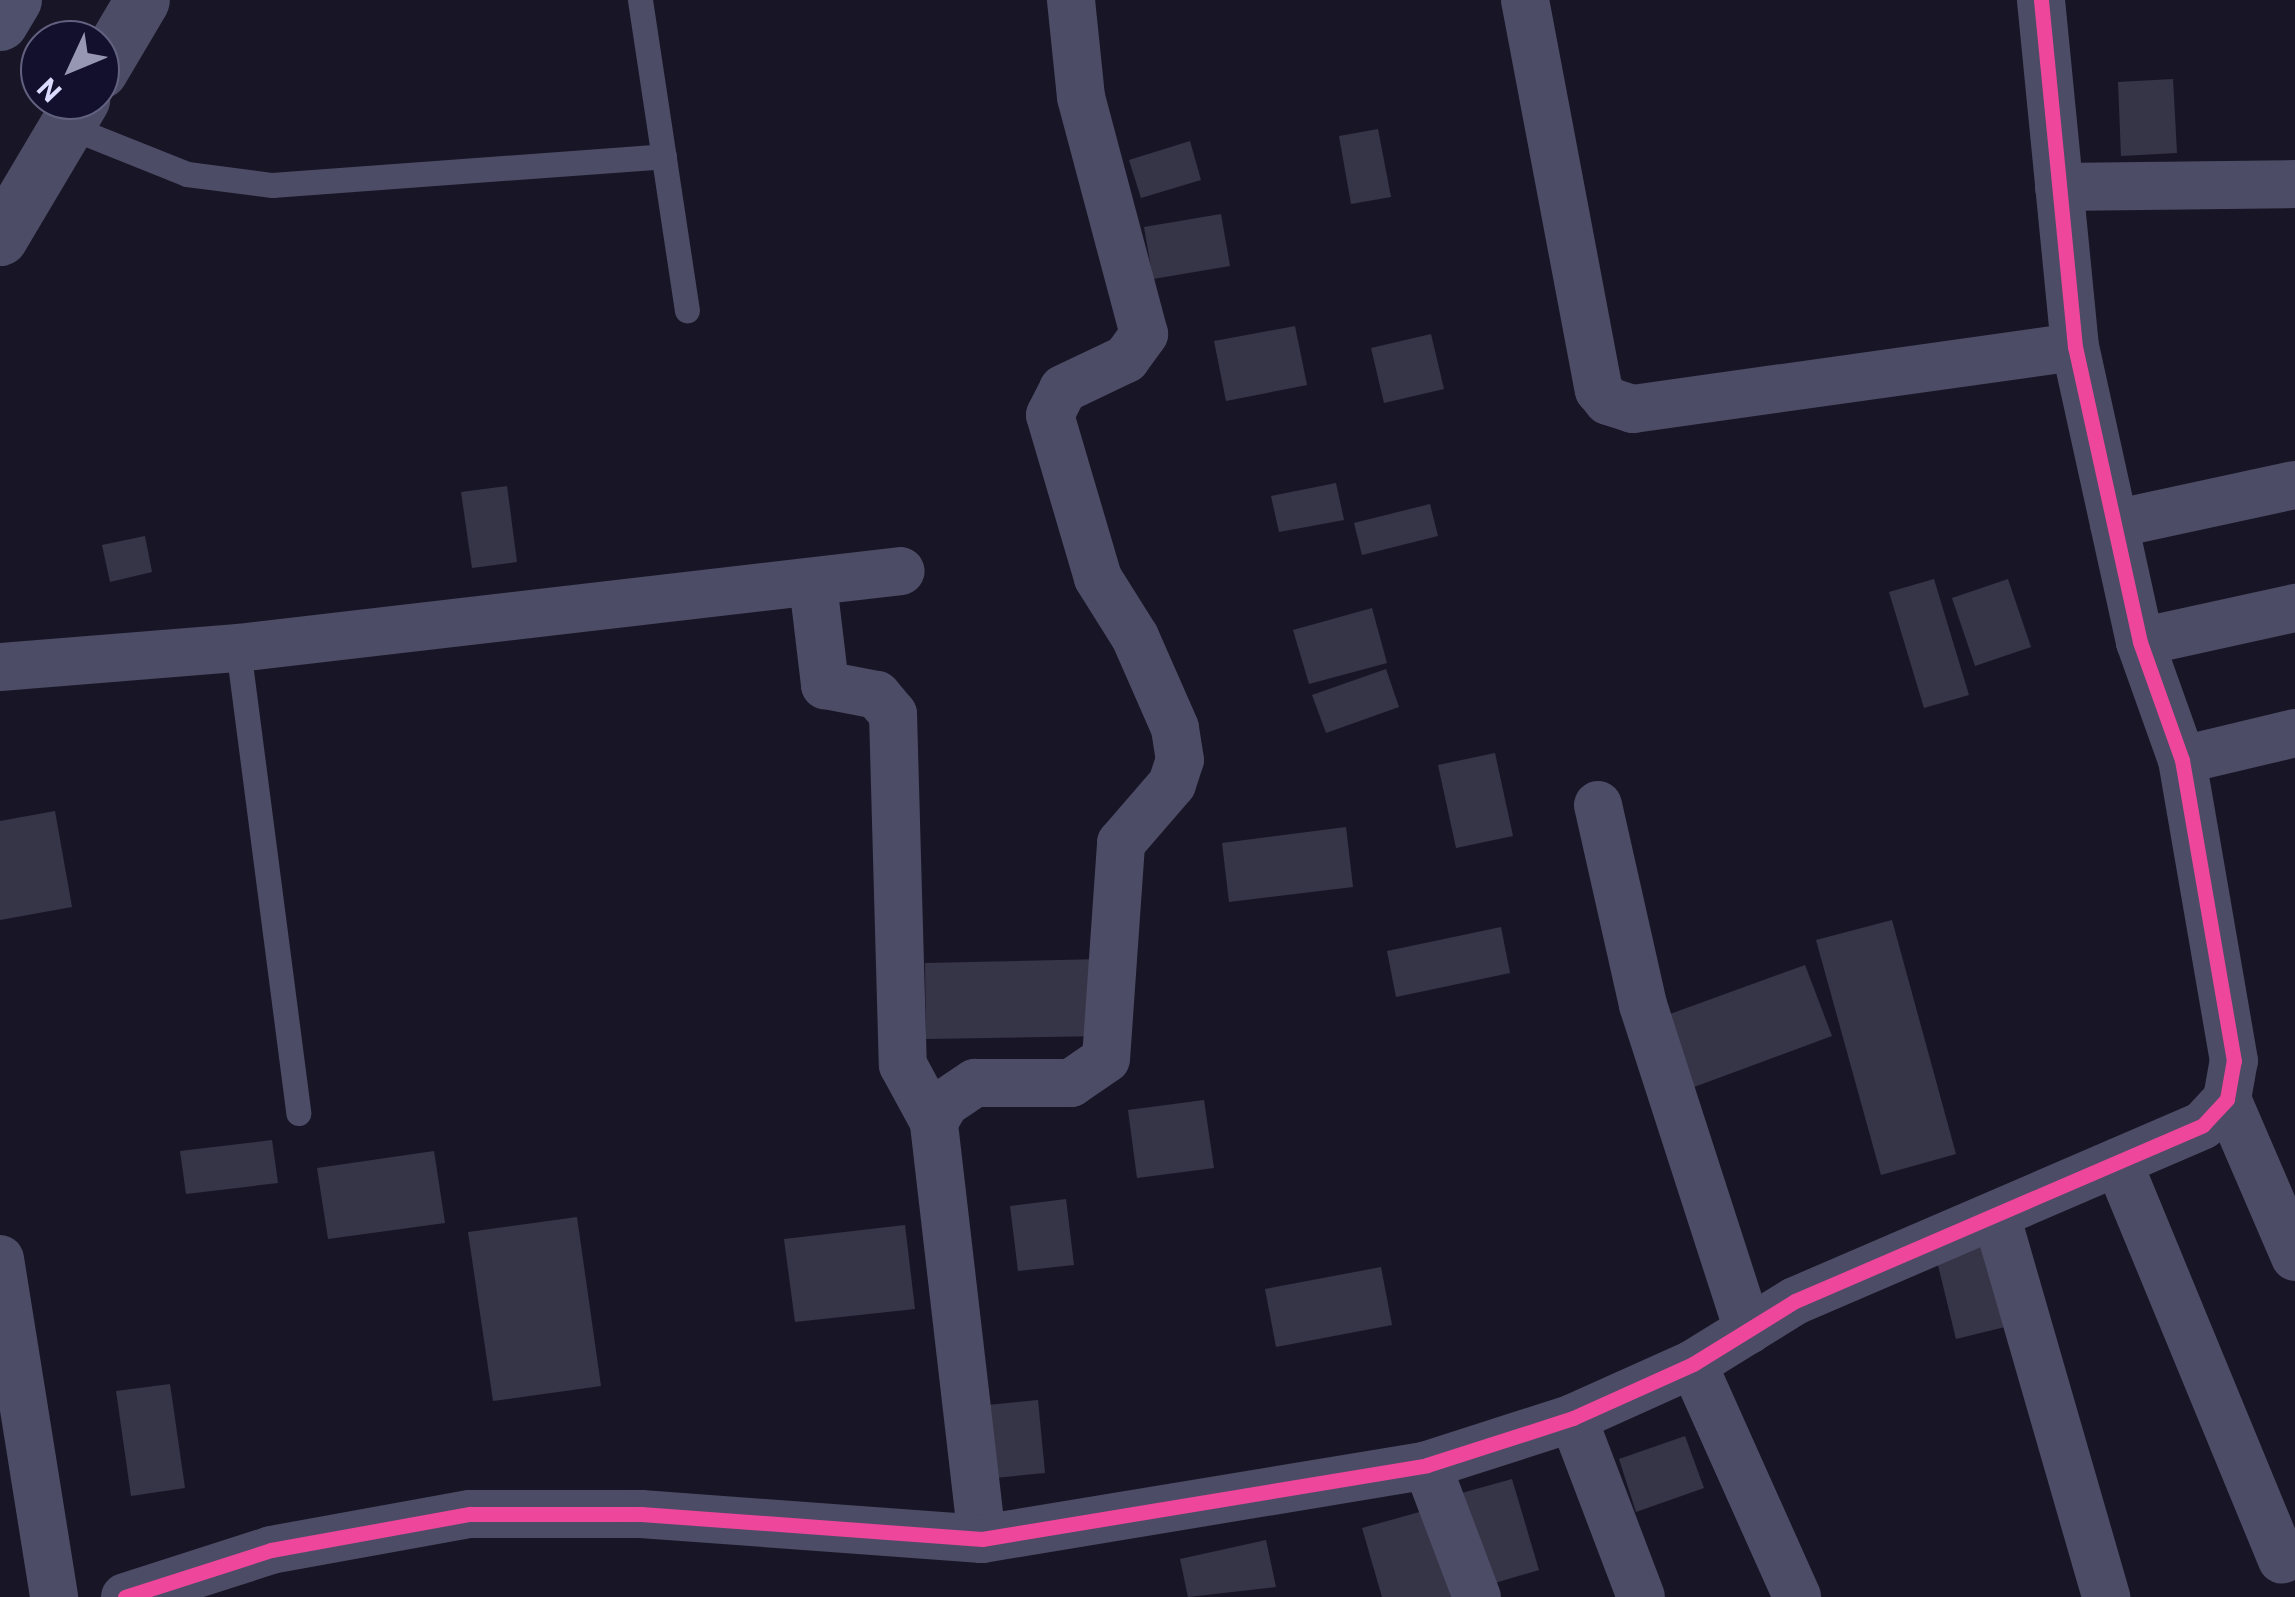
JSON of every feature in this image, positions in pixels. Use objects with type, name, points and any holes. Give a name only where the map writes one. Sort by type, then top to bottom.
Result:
[{"type":"main road","points":[[0,23],[14,0]]},
{"type":"street","points":[[120,37],[142,0]]},
{"type":"street","points":[[934,1122],[945,1103],[975,1083],[1071,1083],[1106,1059],[1121,843],[1172,784],[1180,760],[1175,728],[1136,637],[1098,578],[1050,414],[1063,389],[1126,359],[1144,334],[1082,97],[1071,0]]},
{"type":"street","points":[[1525,0],[1599,390],[1608,401],[1633,409],[2076,346]]},
{"type":"street","points":[[125,1597],[271,1550],[470,1514],[641,1514],[982,1538],[1427,1466],[1573,1418],[1692,1364],[1795,1301],[2202,1126],[2227,1099],[2234,1061],[2182,760],[2140,642],[2076,346],[2041,0]]},
{"type":"street","points":[[0,238],[70,120]]},
{"type":"street","points":[[2059,187],[2295,184]]},
{"type":"street","points":[[2114,524],[2295,485]]},
{"type":"street","points":[[0,668],[238,648],[901,571]]},
{"type":"street","points":[[813,584],[825,686],[877,695],[893,714],[903,1064],[934,1122],[982,1538]]},
{"type":"street","points":[[2140,642],[2295,608]]},
{"type":"street","points":[[2182,760],[2295,733]]},
{"type":"street","points":[[1598,805],[1643,1005],[1748,1331]]},
{"type":"street","points":[[2227,1099],[2295,1256]]},
{"type":"street","points":[[2118,1162],[2282,1560]]},
{"type":"street","points":[[1996,1215],[2106,1597]]},
{"type":"street","points":[[0,1259],[54,1597]]},
{"type":"street","points":[[1692,1364],[1797,1597]]},
{"type":"street","points":[[1573,1418],[1640,1597]]},
{"type":"street","points":[[1427,1466],[1477,1597]]},
{"type":"lane","points":[[640,0],[687,310]]},
{"type":"lane","points":[[87,120],[187,174],[272,186],[664,156]]},
{"type":"lane","points":[[238,648],[298,1113]]},
{"type":"building","points":[[2173,79],[2177,153],[2121,156],[2118,82]]},
{"type":"building","points":[[1378,129],[1391,197],[1351,204],[1339,136]]},
{"type":"building","points":[[1190,141],[1201,180],[1141,198],[1129,160]]},
{"type":"building","points":[[1221,214],[1230,266],[1153,279],[1144,227]]},
{"type":"building","points":[[1295,326],[1307,385],[1226,401],[1214,341]]},
{"type":"building","points":[[1431,334],[1444,389],[1384,403],[1371,348]]},
{"type":"building","points":[[1336,483],[1344,520],[1279,532],[1271,496]]},
{"type":"building","points":[[507,486],[517,562],[472,568],[461,492]]},
{"type":"building","points":[[1430,504],[1438,536],[1362,555],[1354,523]]},
{"type":"building","points":[[145,536],[152,572],[110,582],[102,545]]},
{"type":"building","points":[[1934,579],[1969,695],[1924,708],[1889,592]]},
{"type":"building","points":[[2008,579],[2031,647],[1975,666],[1952,598]]},
{"type":"building","points":[[1372,608],[1387,663],[1309,684],[1293,630]]},
{"type":"building","points":[[1386,669],[1399,707],[1326,733],[1312,695]]},
{"type":"building","points":[[1495,753],[1513,836],[1456,848],[1438,765]]},
{"type":"building","points":[[55,811],[72,907],[0,920],[0,821]]},
{"type":"building","points":[[1346,827],[1353,887],[1229,902],[1222,843]]},
{"type":"building","points":[[1892,920],[1956,1154],[1881,1175],[1816,940]]},
{"type":"building","points":[[1501,927],[1510,973],[1396,997],[1387,951]]},
{"type":"building","points":[[1103,959],[1105,1036],[926,1039],[925,963]]},
{"type":"building","points":[[1805,965],[1832,1036],[1686,1090],[1659,1018]]},
{"type":"building","points":[[1204,1100],[1214,1168],[1137,1178],[1128,1110]]},
{"type":"building","points":[[272,1140],[278,1183],[186,1194],[180,1151]]},
{"type":"building","points":[[434,1151],[445,1223],[328,1239],[317,1168]]},
{"type":"building","points":[[1066,1199],[1074,1265],[1018,1271],[1010,1206]]},
{"type":"building","points":[[577,1217],[601,1386],[493,1401],[468,1232]]},
{"type":"building","points":[[905,1225],[915,1309],[795,1322],[784,1239]]},
{"type":"building","points":[[1984,1245],[2005,1327],[1956,1339],[1936,1257]]},
{"type":"building","points":[[1381,1267],[1392,1325],[1276,1347],[1265,1289]]},
{"type":"building","points":[[170,1384],[185,1488],[131,1496],[116,1391]]},
{"type":"building","points":[[1038,1400],[1045,1473],[984,1479],[977,1406]]},
{"type":"building","points":[[1685,1436],[1704,1488],[1636,1512],[1619,1459]]},
{"type":"building","points":[[1512,1479],[1539,1570],[1478,1588],[1451,1496]]},
{"type":"building","points":[[1434,1508],[1459,1597],[1382,1597],[1362,1528]]},
{"type":"building","points":[[1266,1540],[1276,1587],[1188,1597],[1180,1559]]},
{"type":"cycle path","points":[[125,1597],[271,1550],[470,1514],[641,1514],[982,1539],[1427,1465],[1573,1418],[1693,1364],[1795,1301],[2203,1125],[2227,1099],[2234,1061],[2182,760],[2140,642],[2075,347],[2041,0]]}]
